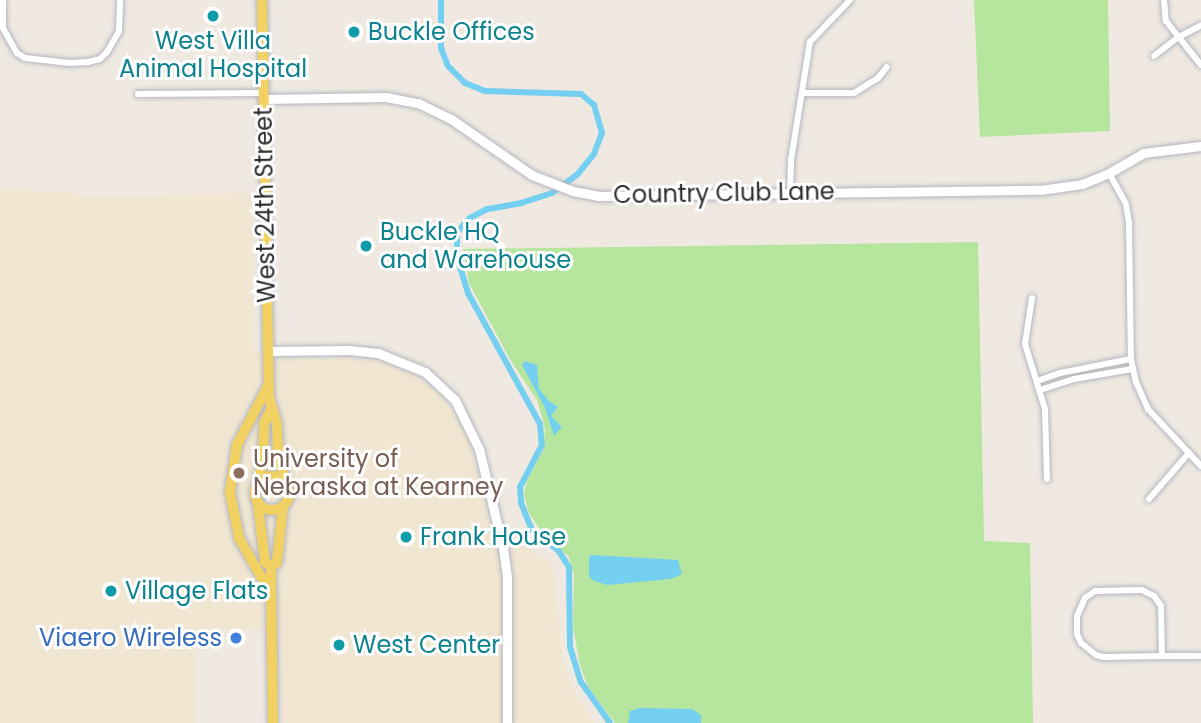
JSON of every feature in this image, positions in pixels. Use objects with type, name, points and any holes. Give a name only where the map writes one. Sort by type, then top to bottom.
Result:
[{"type":"main road","name":"West 24th Street","points":[[262,0],[269,386],[271,409],[277,425],[278,455],[285,481]]},
{"type":"main road","points":[[269,386],[237,445],[230,492],[239,538],[271,594]]},
{"type":"main road","name":"West 24th Street","points":[[258,481],[263,460],[264,423],[271,409]]},
{"type":"main road","points":[[272,475],[285,481],[289,495],[283,506],[277,562],[271,567],[265,562],[255,492],[258,481],[272,475]]},
{"type":"main road","points":[[258,504],[272,510],[283,506]]},
{"type":"main road","points":[[271,567],[273,723]]},
{"type":"street","points":[[3,0],[3,28],[17,53],[25,58],[70,63],[100,59],[107,52],[119,31],[120,0]]},
{"type":"street","points":[[790,192],[791,160],[810,42],[850,0]]},
{"type":"street","points":[[1164,0],[1166,21],[1201,65]]},
{"type":"street","points":[[1154,56],[1177,38],[1201,25]]},
{"type":"street","points":[[802,93],[854,93],[878,78],[887,67]]},
{"type":"street","points":[[138,94],[263,96]]},
{"type":"street","name":"Country Club Lane","points":[[263,96],[386,97],[418,103],[451,119],[548,183],[598,195],[1040,190],[1082,184],[1109,173],[1143,153],[1201,146]]},
{"type":"street","points":[[1109,173],[1126,204],[1129,223],[1132,369],[1149,409],[1201,466]]},
{"type":"street","points":[[1032,298],[1025,344],[1040,390],[1047,426],[1047,479]]},
{"type":"street","points":[[268,351],[349,350],[378,353],[425,372],[455,400],[479,449],[503,548],[507,589],[507,723]]},
{"type":"street","points":[[1037,381],[1060,373],[1131,359]]},
{"type":"street","points":[[1040,390],[1074,379],[1132,369]]},
{"type":"street","points":[[1149,499],[1188,454]]},
{"type":"street","points":[[1162,656],[1161,606],[1154,596],[1142,590],[1095,591],[1085,598],[1077,616],[1077,634],[1096,655],[1162,656],[1201,656]]},
{"type":"shaded area","name":"University of Nebraska at Kearney","points":[[0,190],[59,191],[87,196],[253,193],[254,351],[267,351],[281,358],[377,359],[414,374],[442,395],[468,435],[490,521],[553,564],[563,662],[573,688],[595,723],[282,723],[281,629],[196,631],[197,723],[0,723]]},
{"type":"green space","points":[[974,0],[1108,0],[1110,131],[980,137]]},
{"type":"green space","points":[[978,242],[984,541],[1030,543],[1033,723],[615,723],[588,687],[580,665],[573,627],[574,575],[569,557],[540,530],[528,511],[524,493],[527,481],[544,448],[545,428],[537,400],[511,361],[469,283],[463,249]]},
{"type":"water","points":[[525,361],[537,365],[539,389],[558,407],[551,416],[562,427],[554,436],[545,408],[522,365]]},
{"type":"water","points":[[589,556],[678,560],[682,574],[670,579],[607,585],[592,580],[589,576]]},
{"type":"water","points":[[640,708],[692,709],[701,715],[701,723],[628,723],[630,711]]},
{"type":"waterway","points":[[441,0],[441,48],[448,66],[465,83],[485,91],[581,94],[594,105],[602,133],[594,154],[578,174],[552,193],[522,203],[487,209],[470,218],[457,232],[457,257],[468,293],[540,424],[542,445],[520,487],[521,503],[532,530],[558,550],[569,567],[570,647],[581,682],[610,723]]},
{"type":"place","name":"West Villa Animal Hospital","points":[[213,16]]},
{"type":"place","name":"Buckle Offices","points":[[354,32]]},
{"type":"place","name":"Buckle HQ and Warehouse","points":[[366,246]]},
{"type":"place","name":"University of Nebraska at Kearney","points":[[239,473]]},
{"type":"place","name":"Frank House","points":[[406,537]]},
{"type":"place","name":"Village Flats","points":[[111,591]]},
{"type":"place","name":"Viaero Wireless","points":[[236,638]]},
{"type":"place","name":"West Center","points":[[339,645]]}]
